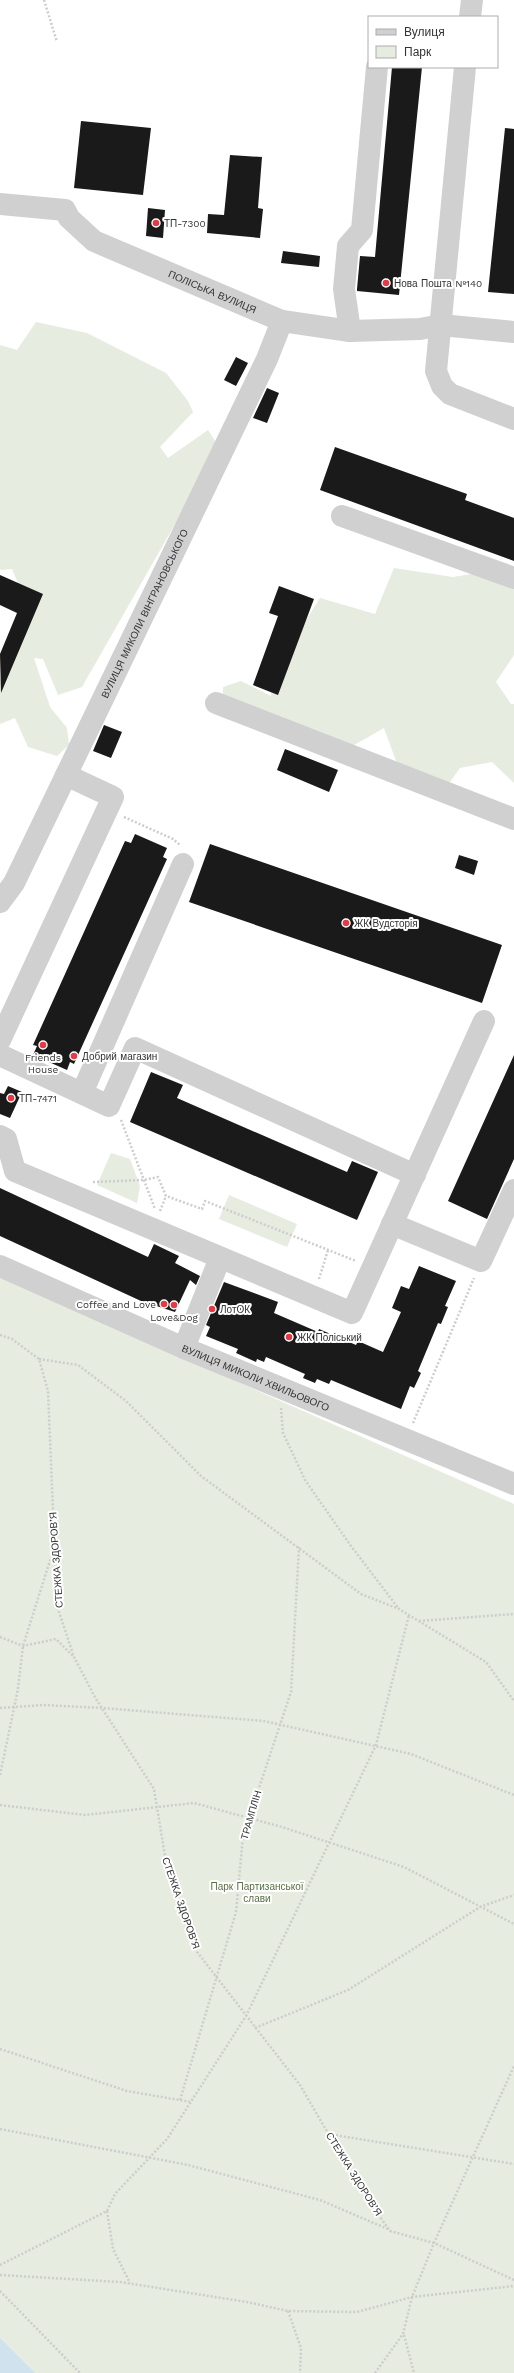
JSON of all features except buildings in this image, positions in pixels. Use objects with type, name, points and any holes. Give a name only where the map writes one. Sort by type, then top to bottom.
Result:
[{"type":"street","points":[[470,16],[472,0]]},
{"type":"street","points":[[350,330],[344,289],[348,246],[362,230],[377,68]]},
{"type":"street","points":[[466,68],[436,371],[442,386],[450,394],[514,419]]},
{"type":"street","name":"ПОЛІСЬКА ВУЛИЦЯ","points":[[0,204],[65,210],[69,218],[94,241],[282,321],[350,330],[420,329],[441,325],[514,332]]},
{"type":"street","name":"ВУЛИЦЯ МИКОЛИ ВІНГРАНОВСЬКОГО","points":[[0,902],[14,883],[267,358],[282,321]]},
{"type":"street","points":[[342,516],[514,578]]},
{"type":"street","points":[[216,702],[514,818]]},
{"type":"street","points":[[0,1040],[113,797],[66,775]]},
{"type":"street","points":[[82,1093],[183,864]]},
{"type":"street","points":[[0,1136],[6,1139],[15,1171],[352,1313],[484,1021]]},
{"type":"street","points":[[0,1055],[109,1106],[135,1048],[415,1175]]},
{"type":"street","points":[[392,1224],[481,1261],[514,1190]]},
{"type":"street","points":[[184,1348],[220,1258]]},
{"type":"street","name":"ВУЛИЦЯ МИКОЛИ ХВИЛЬОВОГО","points":[[0,1266],[184,1348],[514,1484]]},
{"type":"path","points":[[44,0],[57,42]]},
{"type":"path","points":[[108,809],[173,839],[181,846],[183,864]]},
{"type":"path","points":[[85,1201],[93,1182],[144,1180],[158,1176],[166,1196],[158,1217],[144,1180],[112,1100]]},
{"type":"path","points":[[166,1196],[202,1209],[205,1201],[373,1268]]},
{"type":"path","points":[[314,1297],[328,1250]]},
{"type":"path","points":[[406,1440],[481,1261]]},
{"type":"path","points":[[0,1335],[12,1339],[39,1359],[78,1365],[126,1401],[201,1476],[299,1546],[361,1594],[400,1609],[486,1662],[514,1701]]},
{"type":"path","name":"СТЕЖКА ЗДОРОВ’Я","points":[[39,1359],[48,1391],[57,1606],[74,1657],[102,1708],[154,1789],[166,1862],[194,1948],[300,2085],[361,2190],[390,2231]]},
{"type":"path","points":[[279,1388],[283,1433],[305,1480],[351,1546],[400,1609]]},
{"type":"path","name":"ТРАМПЛІН","points":[[180,2100],[236,1912],[243,1836],[291,1692],[299,1546]]},
{"type":"path","points":[[0,1775],[14,1707],[23,1646],[54,1549]]},
{"type":"path","points":[[418,1621],[514,1614]]},
{"type":"path","points":[[130,2284],[113,2249],[107,2210],[115,2194],[167,2139],[246,2016],[376,1745],[409,1615]]},
{"type":"path","points":[[0,1637],[23,1646],[56,1639],[74,1657]]},
{"type":"path","points":[[0,1708],[43,1705],[102,1708],[264,1721],[411,1754],[514,1795]]},
{"type":"path","points":[[0,1804],[84,1815],[194,1803],[329,1842],[404,1867],[514,1924]]},
{"type":"path","points":[[255,2028],[348,1990],[480,1907],[514,1896]]},
{"type":"path","points":[[0,2049],[127,2091],[191,2102]]},
{"type":"path","points":[[375,2373],[403,2334],[412,2297],[434,2243],[514,2066]]},
{"type":"path","points":[[0,2129],[188,2165],[320,2200],[390,2231],[434,2243],[514,2280]]},
{"type":"path","points":[[328,2134],[514,2164]]},
{"type":"path","points":[[0,2265],[107,2210]]},
{"type":"path","points":[[0,2275],[130,2284],[247,2302],[288,2312],[357,2312],[412,2297],[514,2286]]},
{"type":"path","points":[[0,2291],[80,2373]]},
{"type":"path","points":[[288,2312],[301,2348],[300,2373]]},
{"type":"path","points":[[403,2334],[414,2373]]},
{"type":"green space","points":[[36,322],[87,333],[166,373],[188,401],[193,412],[160,447],[168,458],[208,430],[219,447],[82,687],[58,695],[43,659],[34,658],[50,707],[67,728],[69,745],[57,756],[28,747],[15,718],[0,724],[0,678],[2,682],[38,595],[20,588],[12,569],[0,570],[0,345],[17,350]]},
{"type":"green space","points":[[394,568],[453,577],[501,569],[514,576],[514,655],[496,682],[511,704],[514,704],[514,783],[492,762],[460,768],[447,786],[399,769],[384,728],[349,748],[223,703],[223,687],[241,681],[271,696],[271,676],[320,598],[375,614]]},
{"type":"green space","points":[[111,1153],[130,1159],[140,1186],[137,1203],[97,1185]]},
{"type":"green space","points":[[229,1195],[297,1224],[287,1247],[219,1219]]},
{"type":"green space","name":"Парк Партизанської слави","points":[[0,1277],[514,1504],[514,2373],[0,2373]]},
{"type":"water","points":[[0,2338],[35,2373],[0,2373]]},
{"type":"place","name":"ТП-7300","points":[[156,223]]},
{"type":"place","name":"Нова Пошта №140","points":[[386,283]]},
{"type":"place","name":"ЖК Вудсторія","points":[[346,923]]},
{"type":"place","name":"Friends House","points":[[43,1045]]},
{"type":"place","name":"Добрий магазин","points":[[74,1056]]},
{"type":"place","name":"ТП-7471","points":[[11,1098]]},
{"type":"place","name":"Coffee and Love","points":[[164,1304]]},
{"type":"place","name":"Love&Dog","points":[[174,1305]]},
{"type":"place","name":"ЛотОК","points":[[212,1309]]},
{"type":"place","name":"ЖК Поліський","points":[[289,1337]]}]
